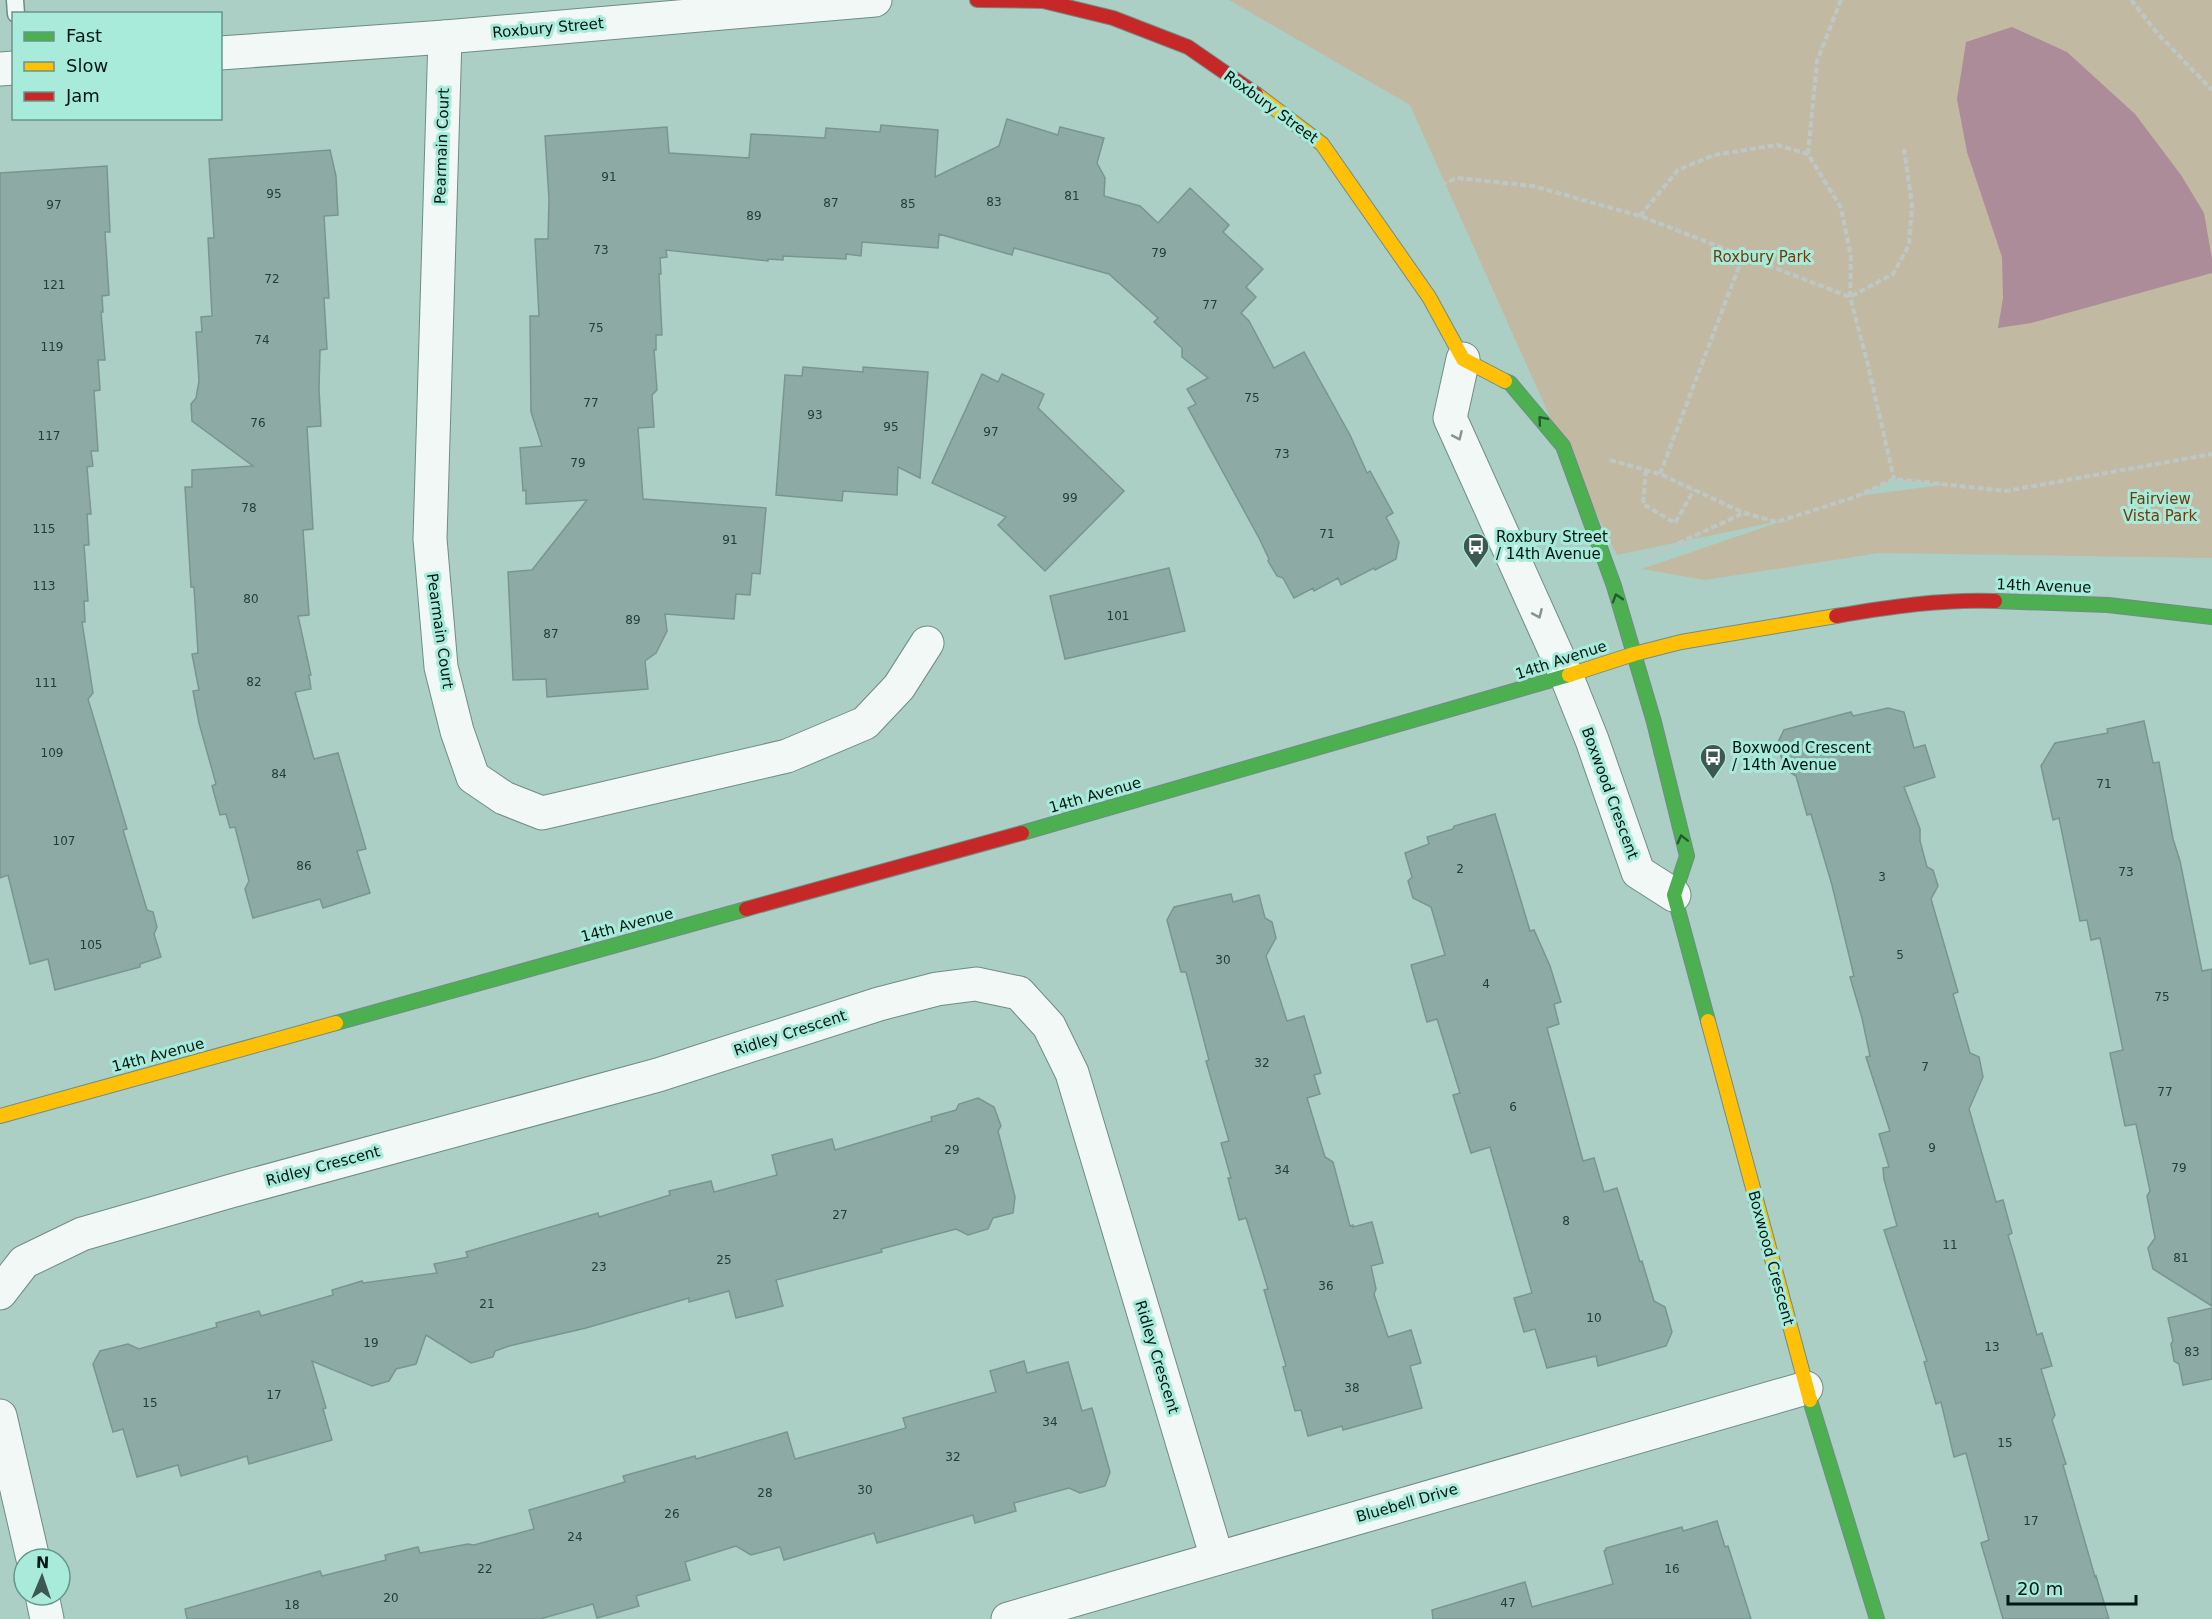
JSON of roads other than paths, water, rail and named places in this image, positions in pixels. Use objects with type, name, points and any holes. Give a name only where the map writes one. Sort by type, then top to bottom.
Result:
[{"type":"main road","name":"Roxbury Street","points":[[977,0],[1043,1],[1113,18],[1188,47],[1249,89],[1322,144],[1428,297],[1463,359]]},
{"type":"main road","points":[[1463,359],[1510,383],[1563,446],[1614,586],[1654,722],[1687,856],[1674,895]]},
{"type":"main road","name":"14th Avenue","points":[[0,1116],[1130,803],[1518,692],[1634,654],[1682,642],[1893,606],[1968,600],[2108,605],[2212,617]]},
{"type":"main road","name":"Boxwood Crescent","points":[[1674,895],[1806,1388],[1877,1619]]},
{"type":"street","name":"Roxbury Street","points":[[222,53],[445,38],[635,10],[875,0]]},
{"type":"street","name":"Pearmain Court","points":[[445,38],[430,539],[441,667],[457,732],[473,777],[504,798],[542,813],[787,756],[865,723],[899,687],[927,643]]},
{"type":"street","points":[[1463,359],[1450,418],[1566,675]]},
{"type":"street","name":"Boxwood Crescent","points":[[1566,675],[1592,740],[1638,872],[1674,895]]},
{"type":"street","name":"Ridley Crescent","points":[[0,1293],[24,1262],[82,1234],[231,1191],[658,1075],[879,1004],[937,989],[976,984],[1019,993],[1050,1026],[1072,1072],[1217,1558]]},
{"type":"street","name":"Bluebell Drive","points":[[1008,1619],[1806,1388]]},
{"type":"street","points":[[0,1416],[30,1547]]},
{"type":"place","name":"Roxbury Street / 14th Avenue","points":[[1476,569]]},
{"type":"place","name":"Boxwood Crescent / 14th Avenue","points":[[1713,780]]},
{"type":"park label","name":"Roxbury Park","points":[[1762,257]]},
{"type":"park label","name":"Fairview Vista Park","points":[[2160,508]]}]
